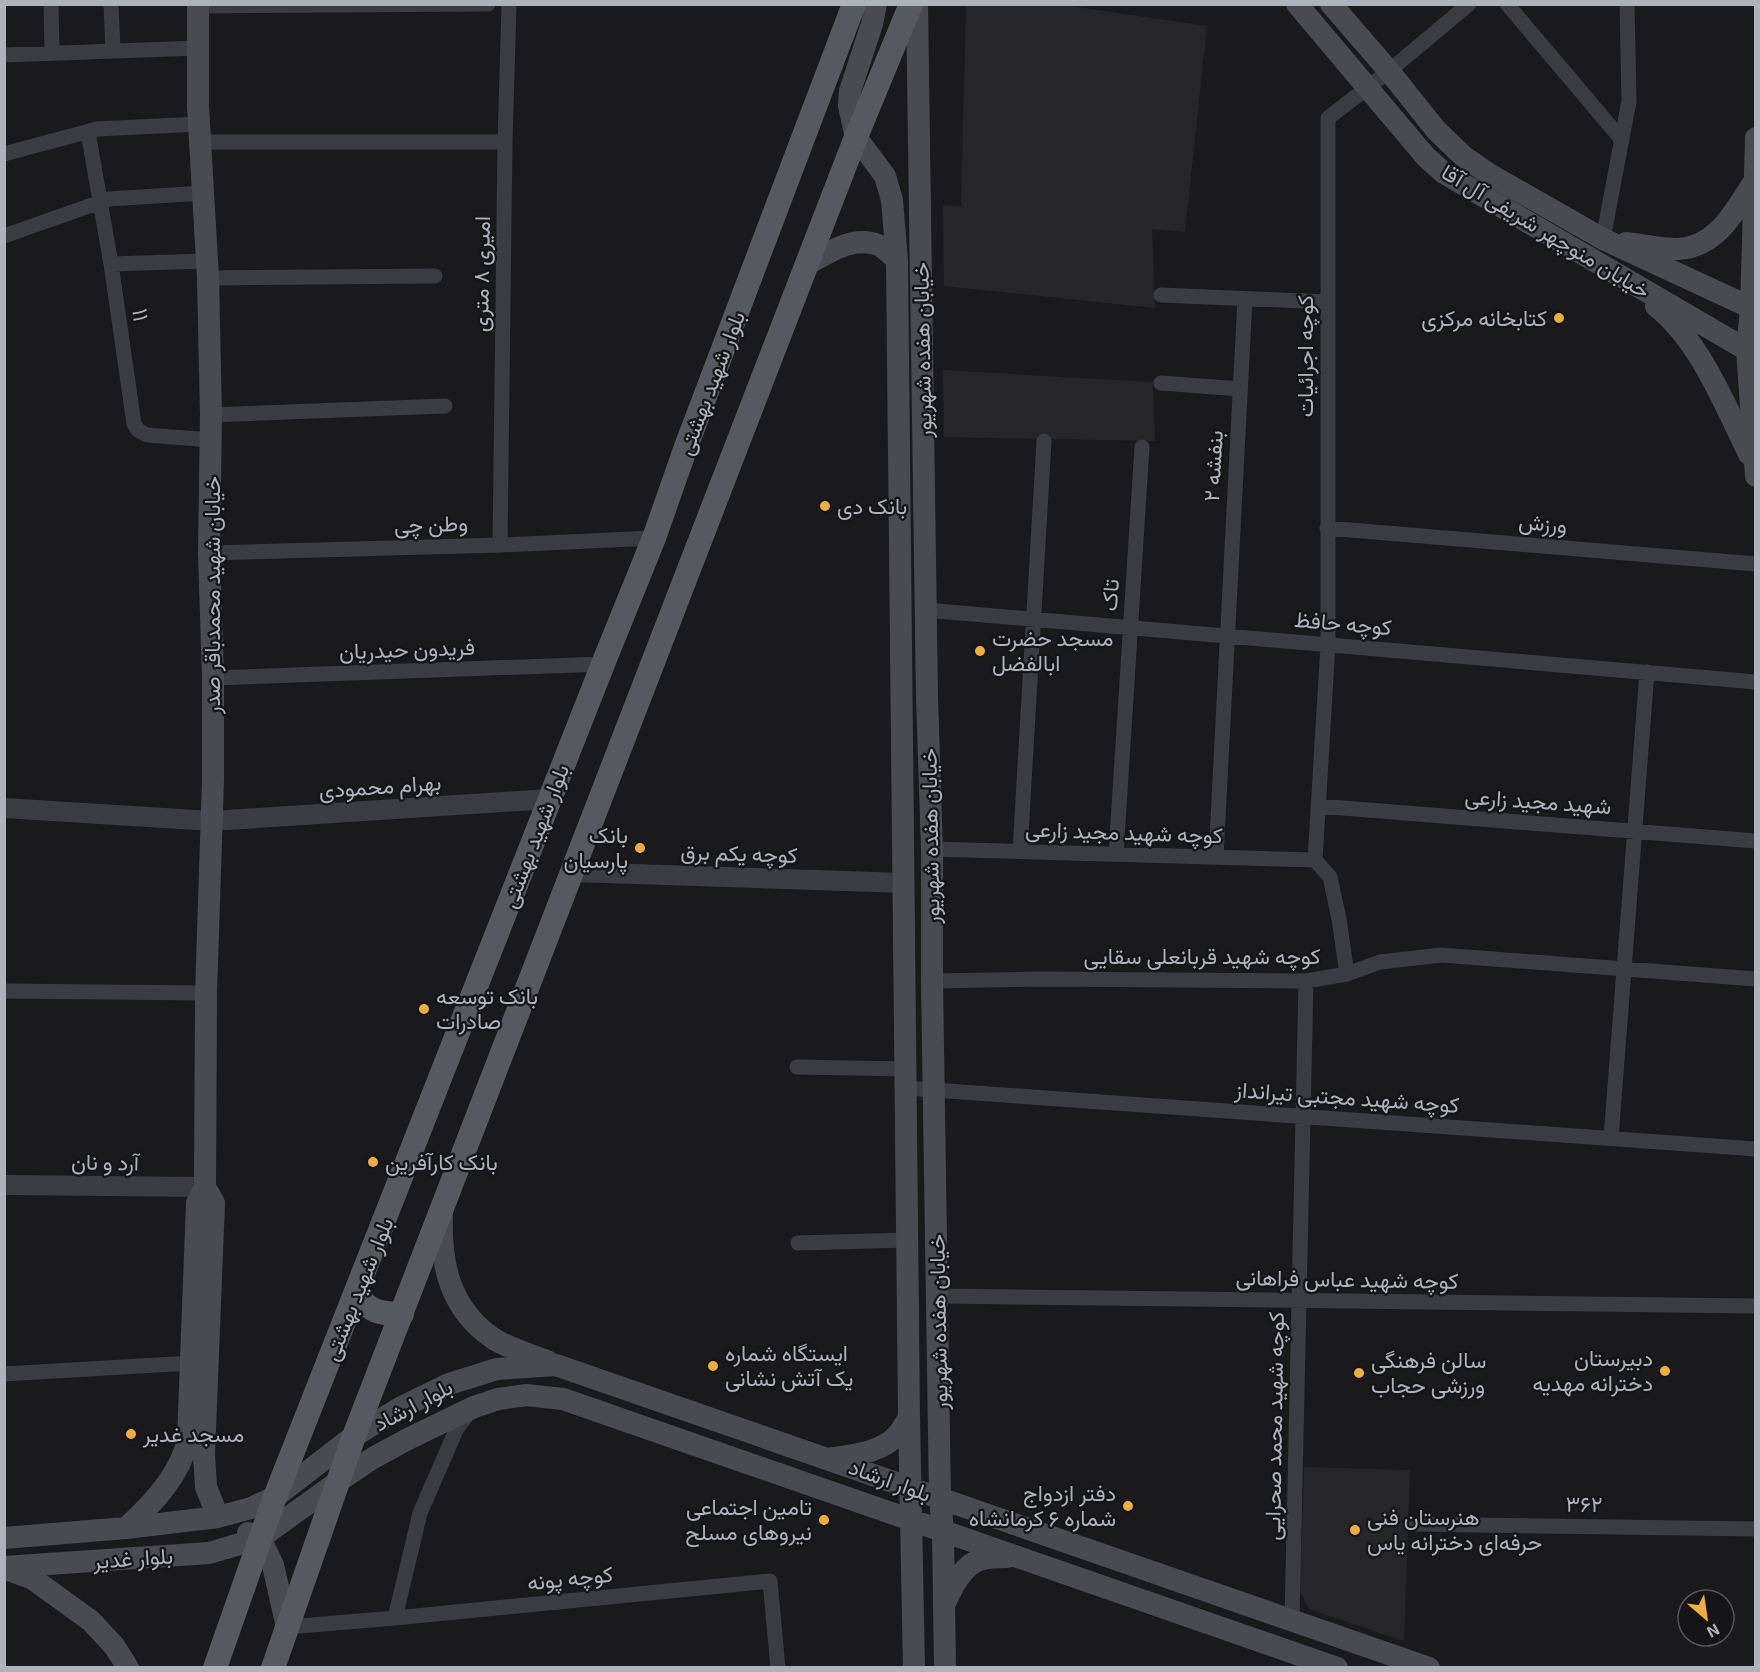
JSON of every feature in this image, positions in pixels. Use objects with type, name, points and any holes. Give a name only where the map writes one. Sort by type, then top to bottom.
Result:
[{"type":"main road","name":"بلوار شهید بهشتی","points":[[215,1668],[275,1497],[654,538],[687,444],[854,4]]},
{"type":"main road","points":[[856,137],[849,106],[850,91],[872,24],[876,4]]},
{"type":"main road","name":"بلوار شهید بهشتی","points":[[273,1668],[354,1436],[806,265],[911,4]]},
{"type":"main road","name":"خیابان هفده شهریور","points":[[917,4],[927,698],[932,849],[932,981],[939,1296],[940,1498],[943,1532],[945,1668]]},
{"type":"main road","name":"خیابان منوچهر شریفی آل آقا","points":[[1297,4],[1426,158],[1444,173],[1751,351]]},
{"type":"main road","name":"خیابان منوچهر شریفی آل آقا","points":[[1331,4],[1436,130],[1463,156],[1603,239],[1753,309]]},
{"type":"main road","name":"خیابان شهید محمدباقر صدر","points":[[126,1528],[146,1511],[178,1468],[185,1453],[188,1439],[197,1203],[205,1187],[206,993],[212,820],[213,678],[209,553],[211,415],[200,133],[198,5]]},
{"type":"main road","name":"خیابان هفده شهریور","points":[[856,137],[885,176],[892,200],[897,260],[909,1417],[914,1668]]},
{"type":"main road","points":[[1755,138],[1751,351],[1755,469]]},
{"type":"main road","points":[[1603,239],[1679,249],[1703,244],[1719,232],[1755,180]]},
{"type":"main road","points":[[806,265],[842,246],[862,242],[879,246],[897,260]]},
{"type":"main road","points":[[1612,271],[1668,315],[1693,347],[1713,381],[1755,469]]},
{"type":"main road","name":"خیابان شهید محمدباقر صدر","points":[[205,1187],[214,1203],[204,1454],[206,1487],[218,1517]]},
{"type":"main road","points":[[442,1211],[441,1242],[447,1275],[460,1306],[495,1340],[556,1365]]},
{"type":"main road","points":[[356,1294],[364,1304],[375,1311],[402,1314]]},
{"type":"main road","name":"بلوار ارشاد","points":[[275,1497],[354,1436],[400,1408],[458,1381],[497,1369],[556,1365],[1429,1668]]},
{"type":"main road","name":"بلوار ارشاد","points":[[260,1538],[374,1458],[474,1407],[498,1399],[526,1395],[563,1399],[1337,1668]]},
{"type":"main road","points":[[698,1446],[709,1417]]},
{"type":"main road","points":[[831,1459],[863,1454],[883,1446],[898,1435],[909,1417]]},
{"type":"main road","name":"بلوار غدیر","points":[[4,1538],[126,1528],[218,1517],[251,1508],[275,1497]]},
{"type":"main road","points":[[218,1517],[260,1538],[273,1565],[287,1627]]},
{"type":"main road","name":"بلوار غدیر","points":[[4,1568],[209,1553],[260,1538]]},
{"type":"main road","points":[[944,1604],[954,1583],[969,1566],[982,1559],[1013,1556]]},
{"type":"main road","points":[[4,1568],[33,1580],[91,1621],[115,1647],[128,1668]]},
{"type":"street","points":[[51,4],[52,53]]},
{"type":"street","points":[[111,4],[113,51]]},
{"type":"street","points":[[198,5],[488,4]]},
{"type":"street","name":"امیری ۸ متری","points":[[500,545],[509,4]]},
{"type":"street","points":[[1368,87],[1469,4]]},
{"type":"street","points":[[1507,4],[1622,140]]},
{"type":"street","points":[[1603,239],[1629,101],[1627,4]]},
{"type":"street","points":[[4,55],[198,48]]},
{"type":"street","name":"کوچه اجرائیات","points":[[1315,861],[1328,645],[1328,118],[1368,87]]},
{"type":"street","points":[[4,154],[97,129],[505,142]]},
{"type":"street","name":"۱۱","points":[[88,132],[111,264],[134,424],[138,430],[147,435],[211,440]]},
{"type":"street","points":[[4,236],[109,199],[203,193]]},
{"type":"street","points":[[111,264],[207,270],[435,276]]},
{"type":"street","points":[[1161,295],[1327,302]]},
{"type":"street","name":"بنفشه ۲","points":[[1216,857],[1245,299]]},
{"type":"street","points":[[1161,383],[1240,389]]},
{"type":"street","points":[[211,415],[445,406]]},
{"type":"street","points":[[1020,851],[1044,441]]},
{"type":"street","name":"تاک","points":[[1116,854],[1142,447]]},
{"type":"street","name":"ورزش","points":[[1327,528],[1755,564]]},
{"type":"street","name":"وطن چی","points":[[209,553],[500,545],[654,538]]},
{"type":"street","name":"کوچه حافظ","points":[[926,610],[1755,682]]},
{"type":"street","name":"فریدون حیدریان","points":[[213,678],[603,664]]},
{"type":"street","points":[[1611,1138],[1647,672]]},
{"type":"street","name":"بهرام محمودی","points":[[4,808],[212,820],[550,799]]},
{"type":"street","name":"شهید مجید زارعی","points":[[1318,806],[1755,841]]},
{"type":"street","name":"کوچه شهید مجید زارعی","points":[[932,849],[1315,861]]},
{"type":"street","points":[[1315,861],[1330,877],[1347,974]]},
{"type":"street","name":"کوچه یکم برق","points":[[573,872],[904,883]]},
{"type":"street","name":"کوچه شهید قربانعلی سقایی","points":[[932,981],[1042,979],[1306,981],[1347,974],[1380,962],[1441,955],[1755,979]]},
{"type":"street","name":"کوچه شهید محمد صحرایی","points":[[1292,1620],[1306,981]]},
{"type":"street","points":[[4,991],[206,993]]},
{"type":"street","name":"کوچه شهید مجتبی تیرانداز","points":[[797,1067],[906,1079],[934,1089],[1755,1149]]},
{"type":"street","name":"آرد و نان","points":[[4,1185],[205,1187]]},
{"type":"street","points":[[798,1243],[908,1240]]},
{"type":"street","name":"کوچه شهید عباس فراهانی","points":[[939,1296],[1755,1306]]},
{"type":"street","points":[[4,1374],[191,1363]]},
{"type":"street","points":[[395,1618],[420,1513],[457,1428],[474,1407]]},
{"type":"street","name":"۳۶۲","points":[[1411,1524],[1755,1529]]},
{"type":"street","name":"کوچه پونه","points":[[287,1627],[770,1581],[778,1668]]},
{"type":"shaded area","points":[[966,5],[1064,5],[1207,26],[1185,232],[1152,229],[1155,308],[944,286],[943,205],[961,206]]},
{"type":"shaded area","points":[[943,370],[1153,382],[1155,441],[944,437]]},
{"type":"shaded area","name":"هنرستان فنی حرفه‌ای دخترانه یاس","points":[[1304,1467],[1410,1470],[1404,1641],[1309,1609],[1300,1590]]},
{"type":"place","name":"کتابخانه مرکزی","points":[[1559,318]]},
{"type":"place","name":"بانک دی","points":[[825,506]]},
{"type":"place","name":"مسجد حضرت ابالفضل","points":[[980,651]]},
{"type":"place","name":"بانک پارسیان","points":[[640,848]]},
{"type":"place","name":"بانک توسعه صادرات","points":[[424,1009]]},
{"type":"place","name":"بانک کارآفرین","points":[[373,1162]]},
{"type":"place","name":"ایستگاه شماره یک آتش نشانی","points":[[713,1366]]},
{"type":"place","name":"دبیرستان دخترانه مهدیه","points":[[1665,1371]]},
{"type":"place","name":"سالن فرهنگی ورزشی حجاب","points":[[1359,1373]]},
{"type":"place","name":"مسجد غدیر","points":[[131,1434]]},
{"type":"place","name":"دفتر ازدواج شماره ۶ کرمانشاه","points":[[1128,1506]]},
{"type":"place","name":"تامین اجتماعی نیروهای مسلح","points":[[824,1520]]},
{"type":"place","name":"هنرستان فنی حرفه‌ای دخترانه یاس","points":[[1355,1530]]}]
